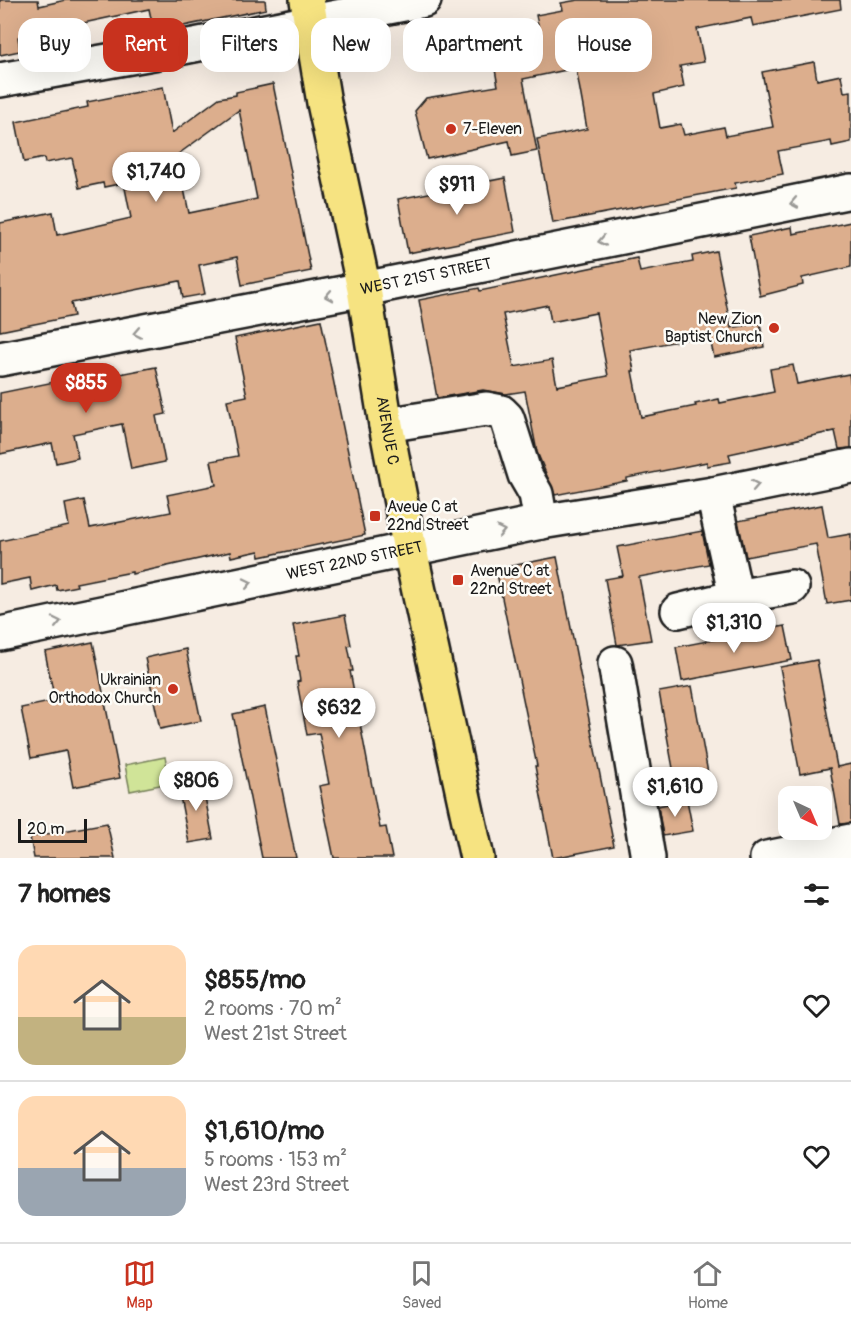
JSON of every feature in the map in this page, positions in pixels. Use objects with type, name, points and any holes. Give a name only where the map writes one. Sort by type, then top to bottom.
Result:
[{"type":"main road","name":"AVENUE C","points":[[309,12],[324,104],[364,289],[410,550],[477,858]]},
{"type":"street","points":[[0,80],[309,12],[424,0]]},
{"type":"street","name":"WEST 21ST STREET","points":[[0,359],[364,289],[851,191]]},
{"type":"street","points":[[386,424],[486,409],[501,412],[507,418],[525,475],[536,494],[541,522]]},
{"type":"street","name":"WEST 22ND STREET","points":[[0,634],[541,522],[713,494],[851,466]]},
{"type":"street","points":[[713,494],[736,597]]},
{"type":"street","points":[[678,611],[792,587]]},
{"type":"street","points":[[615,663],[648,858]]},
{"type":"street","points":[[767,858],[851,841]]},
{"type":"green space","points":[[165,757],[170,783],[130,791],[125,765]]},
{"type":"building","points":[[0,0],[38,0],[39,6],[66,0],[265,0],[266,9],[222,18],[200,18],[200,23],[188,25],[188,18],[151,18],[149,9],[91,21],[91,18],[18,18],[18,51],[0,55]]},
{"type":"building","points":[[578,0],[840,0],[841,9],[753,26],[751,18],[697,29],[704,62],[680,66],[684,87],[654,94],[660,128],[681,124],[684,135],[724,127],[726,136],[773,127],[762,72],[814,62],[817,80],[841,75],[844,92],[851,91],[851,142],[832,146],[831,141],[778,151],[783,174],[735,183],[736,188],[553,223],[537,139],[587,129],[577,72],[652,72],[652,18],[555,18],[557,72],[523,79],[537,151],[512,156],[509,141],[427,159],[415,111],[426,98],[498,86],[495,72],[543,72],[543,18],[537,18],[536,15],[563,10],[561,3]]},
{"type":"building","points":[[273,84],[311,271],[242,285],[237,257],[199,265],[205,294],[183,298],[180,281],[71,303],[74,316],[0,331],[0,223],[53,212],[57,235],[131,218],[124,183],[104,187],[103,183],[79,188],[72,158],[45,163],[44,158],[24,162],[16,122],[88,107],[87,102],[163,87],[172,133],[219,98],[236,95],[236,92]],"holes":[[[239,110],[257,199],[189,213],[177,155]]]},
{"type":"building","points":[[505,178],[515,232],[408,253],[398,199]]},
{"type":"building","points":[[851,222],[851,267],[802,278],[803,285],[760,296],[749,236],[792,227],[793,234]]},
{"type":"building","points":[[716,251],[731,328],[760,323],[764,347],[714,357],[709,335],[630,350],[641,417],[719,399],[720,403],[774,392],[770,369],[793,365],[797,384],[849,374],[851,448],[839,449],[835,431],[729,454],[731,462],[707,466],[707,462],[555,495],[537,452],[525,391],[506,394],[483,390],[437,398],[419,300],[479,288],[480,291],[637,258],[640,272],[693,262],[692,256]],"holes":[[[548,305],[551,322],[596,313],[608,376],[557,386],[552,360],[514,367],[503,314]]]},
{"type":"building","points":[[321,320],[365,535],[260,557],[259,551],[231,557],[230,552],[132,574],[132,572],[76,583],[77,586],[57,590],[56,585],[32,591],[30,578],[0,584],[0,541],[69,526],[65,504],[84,500],[90,528],[171,512],[167,495],[216,485],[211,461],[238,456],[227,400],[247,396],[235,338]]},
{"type":"building","points":[[156,367],[166,414],[156,416],[165,462],[131,469],[122,424],[73,434],[78,458],[56,463],[52,443],[0,454],[0,393],[64,380],[63,373],[82,369],[84,381]]},
{"type":"building","points":[[822,505],[828,538],[851,534],[851,600],[827,604],[816,544],[746,557],[738,521]]},
{"type":"building","points":[[702,531],[709,564],[639,577],[651,640],[617,645],[605,579],[623,576],[617,547]]},
{"type":"building","points":[[557,557],[614,846],[553,858],[535,766],[537,766],[496,569]]},
{"type":"building","points":[[345,615],[351,645],[348,646],[353,671],[350,671],[380,828],[386,827],[392,858],[334,858],[319,786],[329,784],[319,733],[307,735],[297,682],[300,681],[296,656],[299,656],[293,625]]},
{"type":"building","points":[[785,626],[792,660],[682,681],[676,647]]},
{"type":"building","points":[[93,642],[120,778],[73,787],[66,751],[31,758],[21,708],[55,701],[45,652]]},
{"type":"building","name":"Ukrainian Orthodox Church","points":[[186,649],[201,721],[160,729],[145,658]]},
{"type":"building","points":[[817,660],[837,767],[851,764],[851,823],[840,824],[830,768],[800,774],[780,667]]},
{"type":"building","points":[[692,686],[712,795],[679,801],[659,692]]},
{"type":"building","points":[[265,707],[296,858],[262,858],[233,714]]},
{"type":"building","points":[[202,781],[213,839],[189,843],[178,786]]},
{"type":"building","points":[[687,800],[693,831],[663,836],[658,806]]},
{"type":"building","points":[[107,823],[115,858],[34,858],[30,837]]},
{"type":"place","name":"7-Eleven","points":[[451,129]]},
{"type":"place","name":"New Zion Baptist Church","points":[[774,328]]},
{"type":"place","name":"Aveue C at 22nd Street","points":[[375,516]]},
{"type":"place","name":"Avenue C at 22nd Street","points":[[458,580]]},
{"type":"place","name":"Ukrainian Orthodox Church","points":[[173,689]]}]
